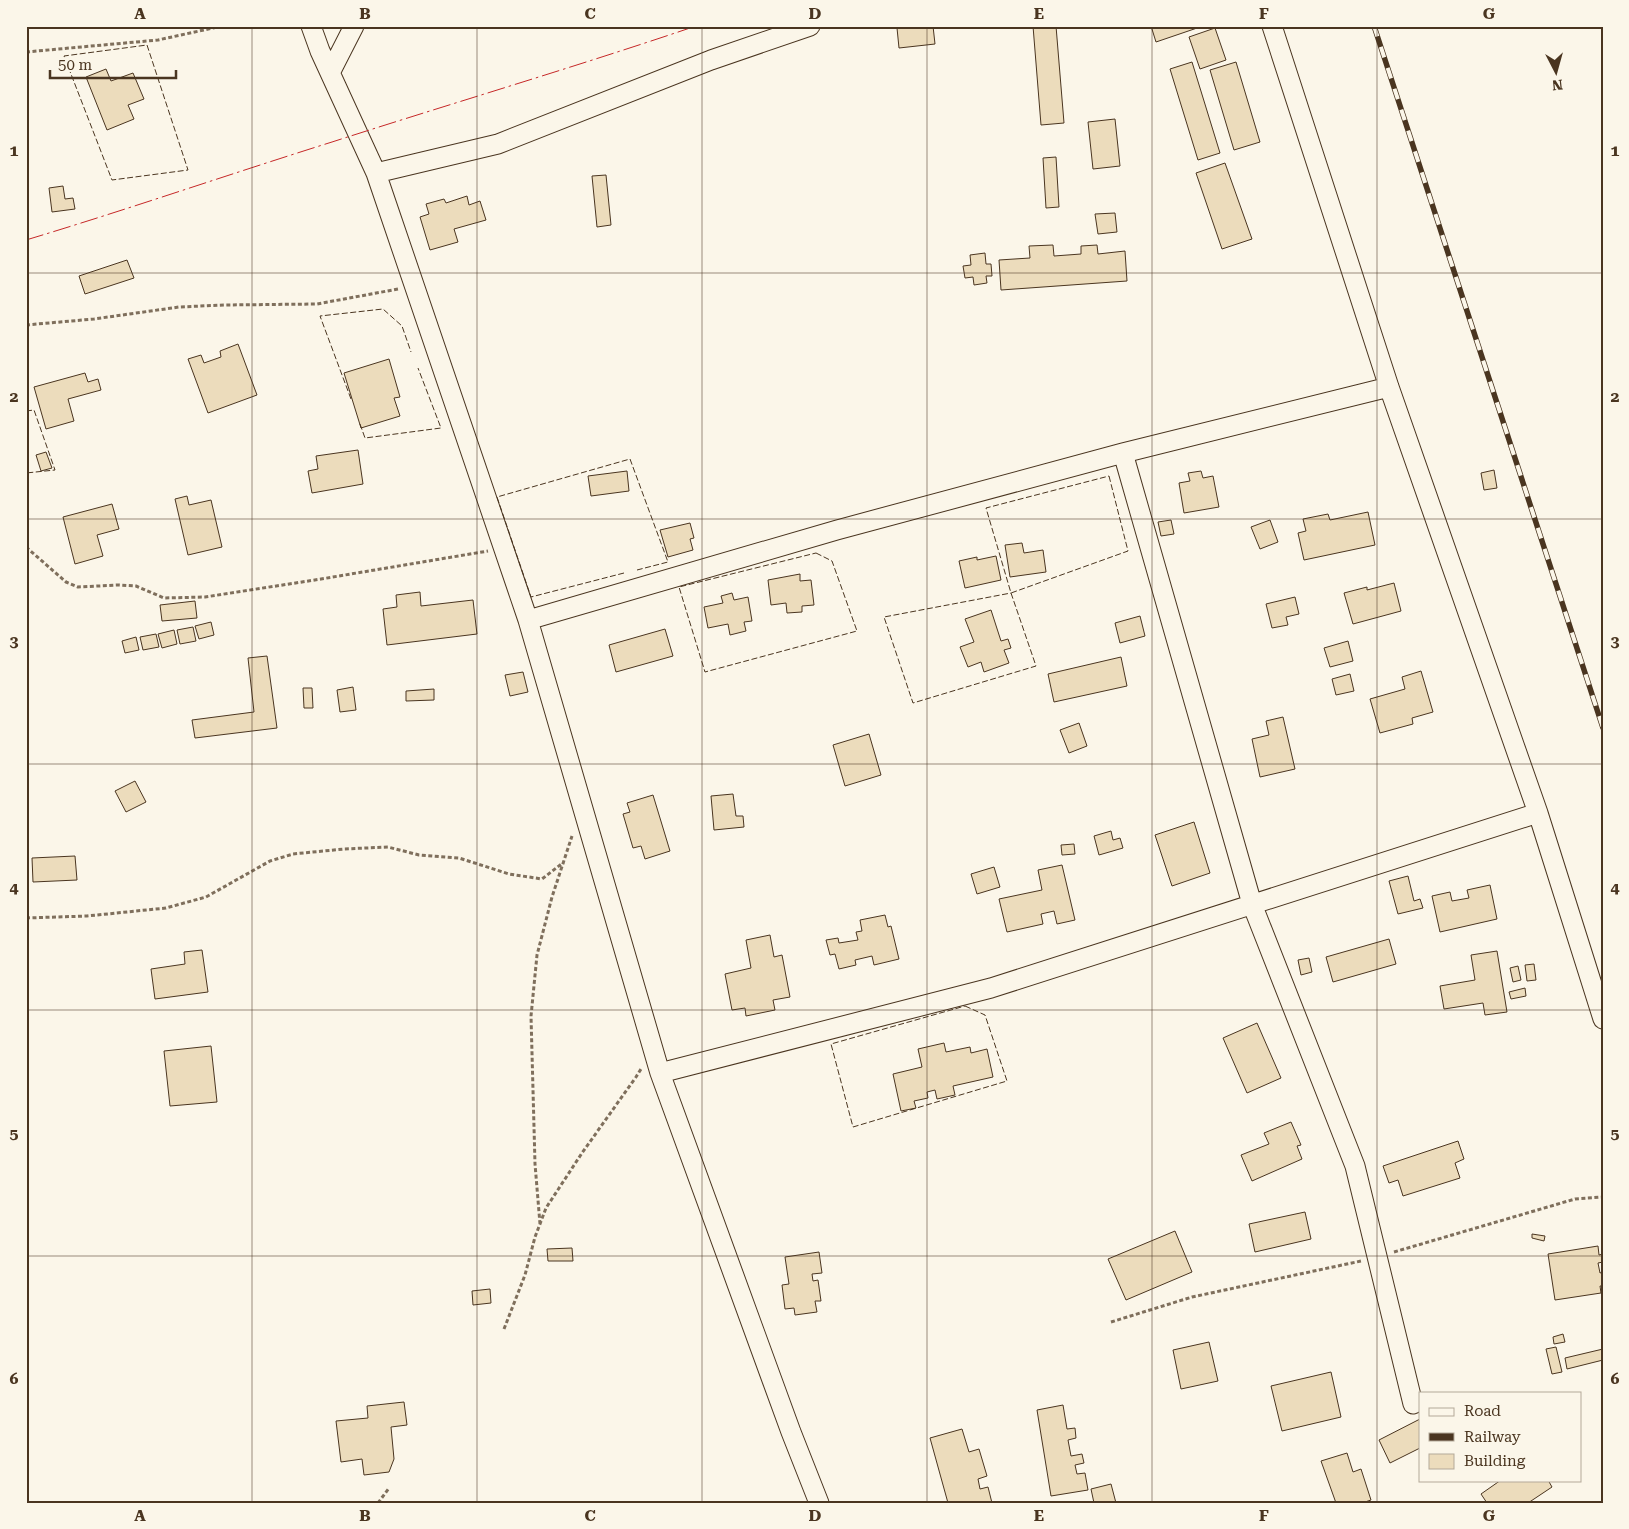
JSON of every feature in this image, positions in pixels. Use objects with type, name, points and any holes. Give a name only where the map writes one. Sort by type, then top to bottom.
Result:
[{"type":"street","points":[[311,26],[330,73],[376,173],[528,620],[660,1073],[791,1432],[819,1503]]},
{"type":"street","points":[[330,73],[354,26]]},
{"type":"street","points":[[376,173],[498,144],[711,60],[810,26]]},
{"type":"street","points":[[1272,26],[1389,387],[1538,814],[1603,1019]]},
{"type":"street","points":[[528,620],[837,530],[1123,453],[1389,387]]},
{"type":"street","points":[[1123,453],[1252,904],[1354,1166],[1413,1404]]},
{"type":"street","points":[[660,1073],[991,988],[1538,814]]},
{"type":"path","points":[[26,52],[158,40],[222,26]]},
{"type":"path","points":[[26,325],[94,319],[180,307],[317,304],[414,286]]},
{"type":"path","points":[[26,547],[66,582],[78,587],[136,586],[164,598],[214,595],[321,580],[504,549]]},
{"type":"path","points":[[26,918],[87,916],[166,908],[206,897],[270,861],[293,854],[388,847],[418,854],[459,858],[509,874],[542,879],[564,862],[552,897],[538,955],[531,1016],[535,1164],[540,1224]]},
{"type":"path","points":[[504,1329],[525,1275],[535,1237],[546,1208],[636,1077],[652,1046]]},
{"type":"path","points":[[1111,1322],[1192,1297],[1377,1257],[1575,1199],[1603,1197]]},
{"type":"path","points":[[378,1503],[389,1488]]},
{"type":"building","points":[[933,26],[935,44],[899,48],[897,28]]},
{"type":"building","points":[[1033,26],[1056,26],[1064,123],[1041,125]]},
{"type":"building","points":[[1151,26],[1203,26],[1156,42]]},
{"type":"building","points":[[1215,28],[1226,60],[1200,69],[1189,37]]},
{"type":"building","points":[[1192,62],[1220,153],[1198,160],[1170,69]]},
{"type":"building","points":[[1236,62],[1260,142],[1234,150],[1210,70]]},
{"type":"building","points":[[106,69],[111,81],[133,73],[144,99],[128,105],[134,119],[107,130],[86,77]]},
{"type":"building","points":[[1115,119],[1120,166],[1093,169],[1088,122]]},
{"type":"building","points":[[1056,157],[1059,207],[1046,208],[1043,158]]},
{"type":"building","points":[[1225,163],[1252,239],[1222,249],[1196,173]]},
{"type":"building","points":[[606,175],[611,225],[597,227],[592,176]]},
{"type":"building","points":[[63,186],[65,199],[73,198],[75,209],[52,212],[49,188]]},
{"type":"building","points":[[467,196],[469,205],[480,201],[486,220],[454,229],[458,242],[430,250],[420,217],[429,214],[426,204],[444,199],[446,203]]},
{"type":"building","points":[[1115,213],[1117,232],[1098,234],[1095,214]]},
{"type":"building","points":[[1053,245],[1054,256],[1081,254],[1081,246],[1097,245],[1098,254],[1125,251],[1127,281],[1001,290],[999,260],[1030,258],[1029,246]]},
{"type":"building","points":[[985,253],[986,264],[991,264],[992,276],[986,276],[987,283],[974,285],[973,277],[965,278],[963,266],[971,265],[970,255]]},
{"type":"building","points":[[127,260],[134,278],[85,294],[79,276]]},
{"type":"building","points":[[238,344],[257,395],[208,413],[188,359],[201,355],[204,363],[221,357],[220,351]]},
{"type":"building","points":[[389,359],[400,397],[394,398],[400,416],[361,428],[344,373]]},
{"type":"building","points":[[85,373],[88,382],[98,379],[101,390],[68,399],[74,421],[46,429],[34,387]]},
{"type":"building","points":[[358,450],[363,484],[312,493],[308,471],[318,469],[316,456]]},
{"type":"building","points":[[46,452],[52,468],[41,471],[36,455]]},
{"type":"building","points":[[1494,470],[1497,488],[1484,490],[1481,473]]},
{"type":"building","points":[[627,471],[629,491],[591,496],[588,476]]},
{"type":"building","points":[[1201,471],[1203,478],[1213,476],[1219,507],[1184,513],[1179,483],[1190,481],[1188,473]]},
{"type":"building","points":[[187,496],[189,505],[211,500],[222,547],[188,555],[175,499]]},
{"type":"building","points":[[112,504],[119,529],[97,535],[103,556],[75,564],[63,517]]},
{"type":"building","points":[[1368,512],[1375,545],[1304,560],[1298,533],[1306,531],[1303,519],[1328,514],[1330,520]]},
{"type":"building","points":[[1171,520],[1174,534],[1161,536],[1158,522]]},
{"type":"building","points":[[1270,520],[1278,542],[1260,549],[1251,527]]},
{"type":"building","points":[[690,523],[694,538],[690,539],[693,550],[668,557],[660,530]]},
{"type":"building","points":[[1022,543],[1024,553],[1043,550],[1046,572],[1010,577],[1005,545]]},
{"type":"building","points":[[996,556],[1001,580],[965,588],[959,561],[977,557],[977,560]]},
{"type":"building","points":[[800,574],[800,581],[811,580],[814,605],[802,606],[802,612],[787,613],[786,603],[771,605],[768,580]]},
{"type":"building","points":[[1394,583],[1401,611],[1353,624],[1344,593],[1367,587],[1367,590]]},
{"type":"building","points":[[420,592],[421,606],[473,600],[477,634],[387,645],[383,609],[397,607],[396,595]]},
{"type":"building","points":[[732,593],[734,600],[748,597],[752,621],[744,622],[746,631],[730,635],[728,624],[708,628],[704,607],[723,603],[721,596]]},
{"type":"building","points":[[1295,597],[1299,614],[1286,617],[1288,625],[1272,628],[1266,604]]},
{"type":"building","points":[[195,601],[197,618],[162,621],[160,605]]},
{"type":"building","points":[[991,610],[1001,641],[1008,639],[1011,648],[1004,650],[1009,663],[984,672],[981,662],[968,667],[960,647],[974,642],[965,619]]},
{"type":"building","points":[[1140,616],[1145,636],[1120,643],[1115,623]]},
{"type":"building","points":[[211,622],[214,635],[199,639],[195,626]]},
{"type":"building","points":[[193,627],[196,641],[180,644],[177,630]]},
{"type":"building","points":[[665,629],[673,656],[616,672],[609,645]]},
{"type":"building","points":[[174,630],[177,644],[162,648],[158,634]]},
{"type":"building","points":[[156,634],[159,647],[143,650],[140,637]]},
{"type":"building","points":[[136,637],[139,650],[125,653],[122,641]]},
{"type":"building","points":[[1348,641],[1353,661],[1330,667],[1324,648]]},
{"type":"building","points":[[267,656],[277,728],[195,738],[192,720],[254,712],[248,658]]},
{"type":"building","points":[[1121,657],[1127,686],[1054,702],[1048,674]]},
{"type":"building","points":[[1421,671],[1433,712],[1412,718],[1413,724],[1380,733],[1370,699],[1405,689],[1402,677]]},
{"type":"building","points":[[523,672],[528,692],[510,696],[505,675]]},
{"type":"building","points":[[1350,674],[1354,691],[1336,695],[1332,679]]},
{"type":"building","points":[[353,687],[356,710],[340,712],[337,690]]},
{"type":"building","points":[[303,688],[312,688],[313,708],[304,708]]},
{"type":"building","points":[[434,689],[434,700],[406,701],[406,691]]},
{"type":"building","points":[[1283,717],[1295,769],[1260,777],[1252,739],[1269,735],[1266,721]]},
{"type":"building","points":[[1079,723],[1087,746],[1069,753],[1060,730]]},
{"type":"building","points":[[869,734],[881,775],[845,786],[833,745]]},
{"type":"building","points":[[135,781],[146,802],[126,812],[115,791]]},
{"type":"building","points":[[733,794],[736,816],[743,816],[744,827],[714,830],[711,796]]},
{"type":"building","points":[[653,795],[670,851],[645,859],[641,846],[633,848],[623,814],[630,812],[627,803]]},
{"type":"building","points":[[1194,822],[1210,873],[1172,886],[1155,835]]},
{"type":"building","points":[[1111,831],[1113,840],[1120,838],[1123,848],[1099,855],[1094,836]]},
{"type":"building","points":[[1074,844],[1075,854],[1062,855],[1061,845]]},
{"type":"building","points":[[75,856],[77,880],[33,882],[32,858]]},
{"type":"building","points":[[1062,865],[1075,920],[1057,924],[1054,911],[1041,914],[1043,924],[1007,932],[999,899],[1042,890],[1038,870]]},
{"type":"building","points":[[994,867],[1000,887],[977,894],[971,874]]},
{"type":"building","points":[[1408,876],[1414,901],[1420,899],[1423,908],[1398,914],[1389,881]]},
{"type":"building","points":[[1490,885],[1497,919],[1440,932],[1432,896],[1450,892],[1452,901],[1469,898],[1467,890]]},
{"type":"building","points":[[885,915],[888,927],[891,926],[899,959],[874,965],[872,956],[855,960],[856,965],[839,969],[835,954],[830,955],[826,940],[838,938],[839,943],[858,940],[856,932],[862,931],[860,920]]},
{"type":"building","points":[[770,935],[774,957],[782,955],[790,997],[773,1000],[775,1010],[746,1016],[745,1008],[732,1010],[725,974],[751,968],[746,940]]},
{"type":"building","points":[[1389,939],[1396,964],[1333,982],[1326,957]]},
{"type":"building","points":[[202,950],[208,992],[155,999],[151,969],[185,964],[184,952]]},
{"type":"building","points":[[1497,951],[1507,1012],[1485,1015],[1483,1003],[1444,1009],[1440,986],[1475,980],[1471,955]]},
{"type":"building","points":[[1309,958],[1312,972],[1301,975],[1298,960]]},
{"type":"building","points":[[1534,964],[1536,980],[1527,981],[1525,965]]},
{"type":"building","points":[[1518,966],[1521,980],[1513,982],[1510,968]]},
{"type":"building","points":[[1525,988],[1526,996],[1511,999],[1509,992]]},
{"type":"building","points":[[1257,1023],[1281,1078],[1247,1093],[1223,1038]]},
{"type":"building","points":[[944,1043],[946,1052],[970,1047],[971,1053],[987,1049],[993,1077],[953,1086],[955,1095],[937,1099],[935,1090],[927,1092],[928,1098],[914,1101],[916,1108],[901,1111],[893,1074],[922,1067],[918,1049]]},
{"type":"building","points":[[211,1046],[217,1102],[170,1106],[164,1051]]},
{"type":"building","points":[[1291,1122],[1301,1145],[1297,1146],[1302,1159],[1252,1181],[1241,1155],[1269,1144],[1264,1133]]},
{"type":"building","points":[[1458,1141],[1464,1159],[1455,1163],[1460,1178],[1403,1196],[1398,1180],[1389,1183],[1383,1166]]},
{"type":"building","points":[[1305,1212],[1311,1239],[1255,1252],[1249,1224]]},
{"type":"building","points":[[1175,1231],[1192,1272],[1126,1300],[1108,1259]]},
{"type":"building","points":[[1532,1234],[1545,1236],[1544,1241],[1532,1238]]},
{"type":"building","points":[[1598,1246],[1599,1255],[1603,1254],[1603,1262],[1598,1263],[1600,1273],[1603,1272],[1603,1286],[1600,1286],[1601,1293],[1555,1300],[1548,1254]]},
{"type":"building","points":[[572,1248],[573,1261],[548,1261],[547,1249]]},
{"type":"building","points":[[819,1252],[822,1273],[812,1274],[813,1281],[818,1280],[821,1301],[815,1301],[817,1312],[795,1315],[794,1308],[785,1309],[782,1285],[789,1284],[785,1257]]},
{"type":"building","points":[[490,1289],[491,1303],[473,1305],[472,1291]]},
{"type":"building","points":[[1563,1334],[1565,1342],[1554,1344],[1553,1337]]},
{"type":"building","points":[[1209,1342],[1218,1381],[1181,1389],[1173,1350]]},
{"type":"building","points":[[1556,1347],[1562,1372],[1552,1374],[1546,1349]]},
{"type":"building","points":[[1603,1349],[1603,1360],[1567,1369],[1565,1358]]},
{"type":"building","points":[[1331,1372],[1341,1417],[1282,1431],[1271,1386]]},
{"type":"building","points":[[404,1402],[407,1425],[391,1427],[394,1459],[389,1472],[364,1475],[362,1459],[341,1462],[336,1421],[368,1418],[367,1406]]},
{"type":"building","points":[[1063,1405],[1067,1429],[1075,1428],[1076,1438],[1068,1440],[1071,1456],[1082,1454],[1084,1463],[1075,1465],[1077,1474],[1085,1473],[1088,1490],[1051,1496],[1037,1410]]},
{"type":"building","points":[[1419,1420],[1419,1448],[1390,1463],[1379,1440]]},
{"type":"building","points":[[962,1429],[969,1452],[979,1449],[987,1476],[978,1479],[980,1489],[988,1487],[992,1503],[948,1503],[930,1438]]},
{"type":"building","points":[[1347,1453],[1353,1472],[1361,1469],[1371,1500],[1362,1503],[1336,1503],[1321,1461]]},
{"type":"building","points":[[1498,1482],[1549,1482],[1552,1487],[1528,1503],[1487,1503],[1481,1494]]},
{"type":"building","points":[[1111,1484],[1116,1503],[1094,1503],[1091,1489]]},
{"type":"railway","points":[[1374,26],[1603,728]]},
{"type":"fence","points":[[147,45],[188,170],[112,180],[64,56],[147,45]]},
{"type":"fence","points":[[351,399],[320,316],[383,309],[402,326],[411,352]]},
{"type":"fence","points":[[360,424],[365,438],[441,428],[418,368]]},
{"type":"fence","points":[[26,411],[34,410],[55,470],[26,473]]},
{"type":"fence","points":[[624,573],[531,597],[497,497],[630,459],[668,562],[637,570]]},
{"type":"fence","points":[[1109,476],[1128,551],[1011,593],[986,508],[1109,476]]},
{"type":"fence","points":[[816,553],[832,561],[857,631],[705,672],[679,587],[816,553]]},
{"type":"fence","points":[[1011,593],[1036,666],[913,703],[884,617],[1011,593]]},
{"type":"fence","points":[[965,1006],[985,1015],[1007,1081],[853,1127],[831,1044],[965,1006]]},
{"type":"power","points":[[26,240],[696,26]]}]
